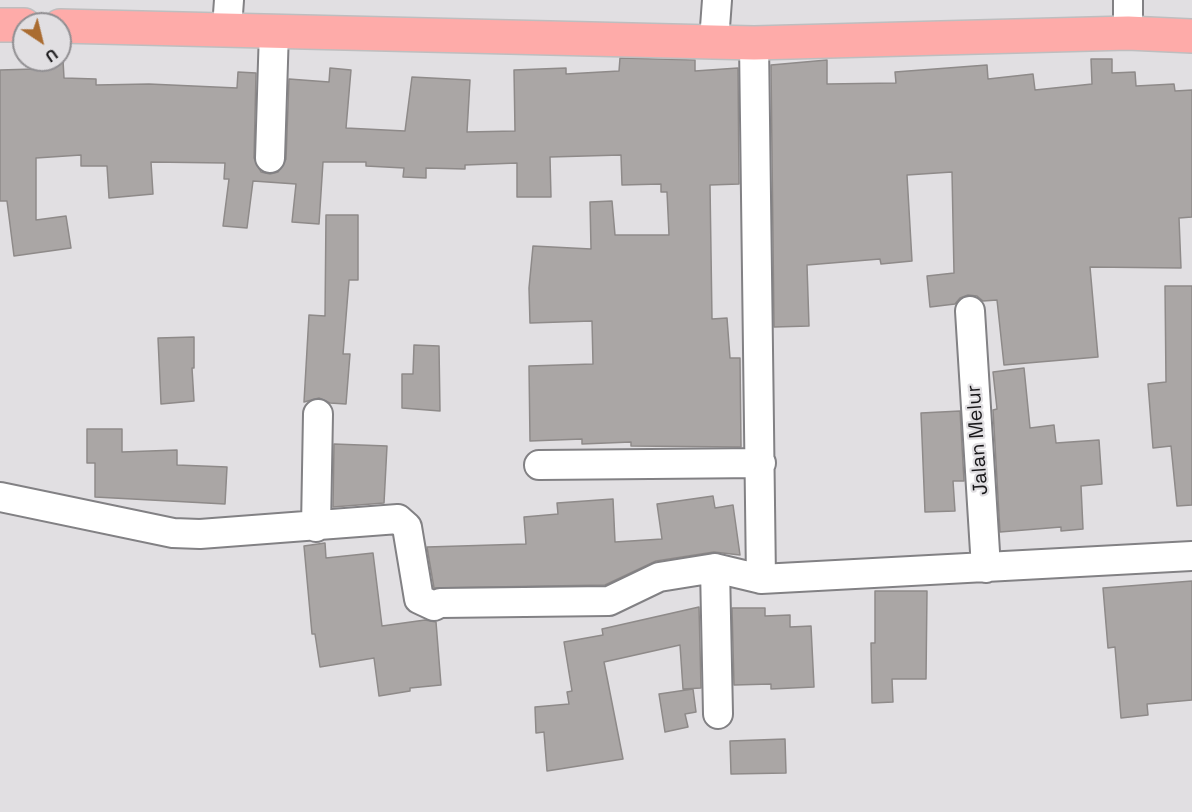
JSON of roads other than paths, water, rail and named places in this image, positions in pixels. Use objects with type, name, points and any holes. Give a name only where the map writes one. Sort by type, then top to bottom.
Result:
[{"type":"highway","points":[[72,25],[228,14],[274,30],[754,43],[1128,33],[1192,36]]},
{"type":"street","points":[[714,41],[717,0]]},
{"type":"street","points":[[1128,0],[1128,33]]},
{"type":"street","points":[[270,158],[274,30]]},
{"type":"street","points":[[754,43],[761,579]]},
{"type":"street","name":"Jalan Melur","points":[[970,311],[986,568]]},
{"type":"street","points":[[316,527],[318,414]]},
{"type":"street","points":[[539,465],[761,463]]},
{"type":"street","points":[[0,497],[172,533],[200,534],[316,527],[391,518],[406,523],[419,599],[434,606],[440,603],[609,601],[660,577],[715,568],[761,579],[1192,556]]},
{"type":"street","points":[[715,568],[718,714]]}]
